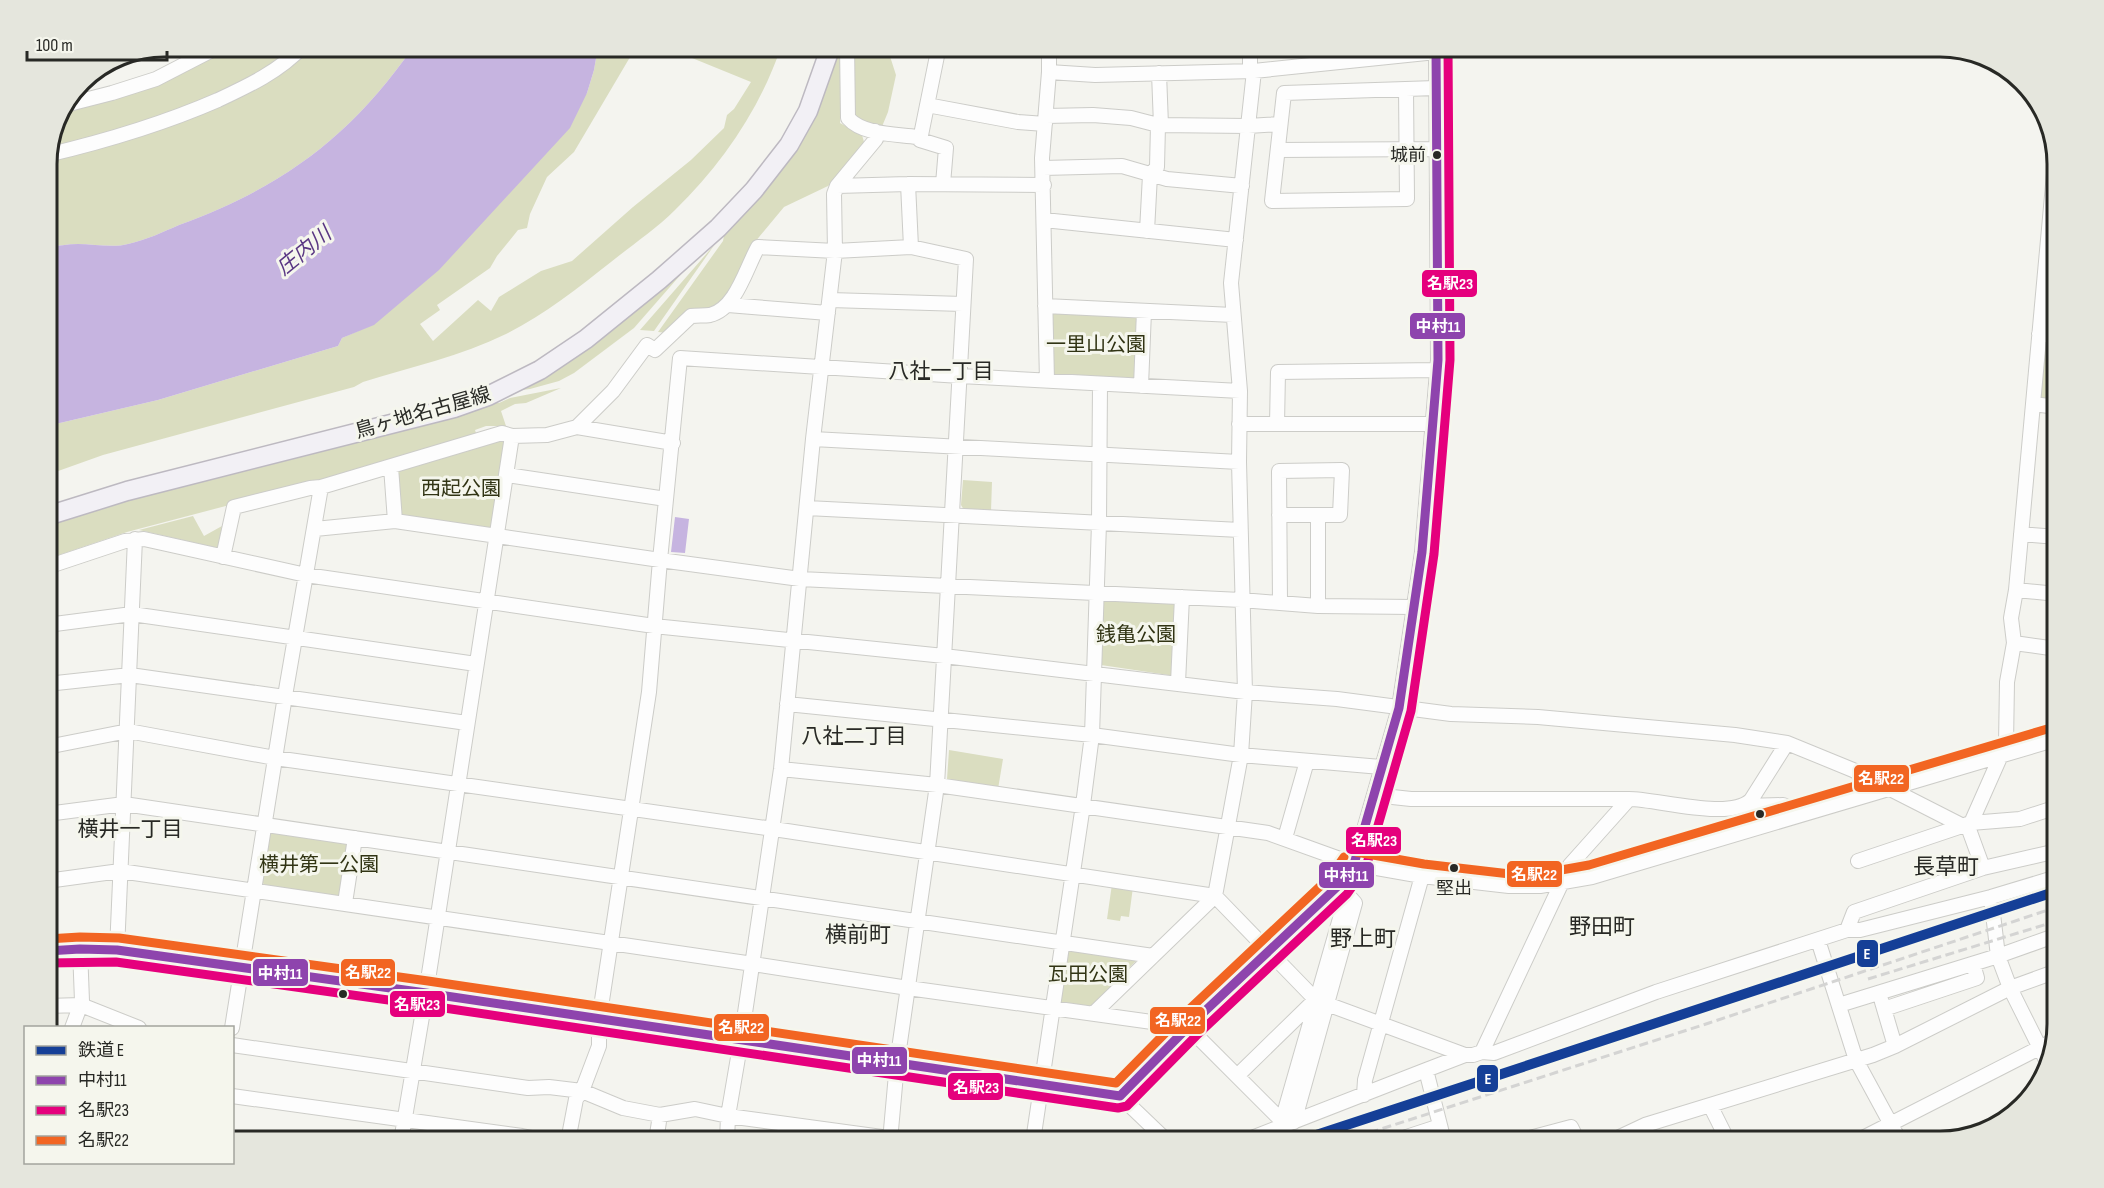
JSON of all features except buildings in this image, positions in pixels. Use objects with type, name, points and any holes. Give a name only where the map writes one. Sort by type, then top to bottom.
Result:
[{"type":"main road","name":"鳥ヶ地名古屋線","points":[[57,513],[127,491],[454,408],[488,396],[540,370],[586,339],[659,280],[718,228],[753,190],[789,145],[808,111],[827,57]]},
{"type":"street","points":[[77,102],[156,79],[189,57]]},
{"type":"street","points":[[58,152],[163,123],[238,91],[293,57]]},
{"type":"street","points":[[847,57],[848,118],[854,124],[875,131],[917,136],[920,140],[946,148],[943,184]]},
{"type":"street","points":[[920,140],[937,57]]},
{"type":"street","points":[[1047,381],[1043,168],[1049,57]]},
{"type":"street","points":[[1094,1013],[1215,896],[1241,755],[1245,692],[1241,600],[1240,391],[1231,283],[1254,71],[1250,67],[1250,57]]},
{"type":"street","points":[[1049,72],[1095,75],[1254,71],[1370,57]]},
{"type":"street","points":[[1119,1096],[1268,951],[1343,890],[1354,864],[1399,708],[1422,552],[1437,370],[1439,317],[1436,57]]},
{"type":"street","points":[[1147,231],[1150,175],[1157,167],[1159,73]]},
{"type":"street","points":[[1406,89],[1407,199],[1272,201],[1284,93],[1436,88]]},
{"type":"street","points":[[927,105],[1018,122],[1093,116],[1131,118],[1159,125],[1248,126],[1281,123]]},
{"type":"street","points":[[728,1131],[781,769],[836,231],[834,194],[837,186],[876,139],[875,131]]},
{"type":"street","points":[[1278,150],[1437,149]]},
{"type":"street","points":[[1043,168],[1122,166],[1167,179],[1242,186]]},
{"type":"street","points":[[908,184],[911,247]]},
{"type":"street","points":[[837,186],[1044,185]]},
{"type":"street","points":[[1044,220],[1236,240]]},
{"type":"street","points":[[655,350],[691,316],[711,315],[728,305],[758,247],[834,251],[911,247],[966,259],[937,785],[897,1063],[891,1131]]},
{"type":"street","points":[[1967,824],[2006,744],[2007,682],[2014,643],[2011,618],[2016,590],[2039,334],[2047,290]]},
{"type":"street","points":[[728,305],[963,304]]},
{"type":"street","points":[[1045,306],[1233,315]]},
{"type":"street","points":[[1141,386],[1144,311]]},
{"type":"street","points":[[2039,334],[2047,335]]},
{"type":"street","points":[[577,427],[613,391],[647,345],[665,357],[1240,391]]},
{"type":"street","points":[[570,1131],[576,1099],[582,1091],[599,1046],[599,1020],[649,692],[680,358]]},
{"type":"street","points":[[1277,424],[1278,372],[1437,370]]},
{"type":"street","points":[[1035,1131],[1092,735],[1099,523],[1100,384]]},
{"type":"street","points":[[2032,404],[2047,406]]},
{"type":"street","points":[[1239,424],[1433,424]]},
{"type":"street","points":[[223,557],[234,507],[310,488],[321,488],[502,433],[512,436],[547,435],[577,427],[673,442]]},
{"type":"street","points":[[402,1131],[512,436]]},
{"type":"street","points":[[813,439],[1239,462]]},
{"type":"street","points":[[391,466],[395,521]]},
{"type":"street","points":[[1279,515],[1340,514],[1342,470],[1279,471],[1279,515],[1280,603]]},
{"type":"street","points":[[507,475],[666,499]]},
{"type":"street","points":[[232,1026],[321,488]]},
{"type":"street","points":[[807,508],[1240,530]]},
{"type":"street","points":[[1318,515],[1318,606]]},
{"type":"street","points":[[315,529],[395,521],[800,579],[1241,600],[1318,606],[1414,607]]},
{"type":"street","points":[[2021,534],[2047,536]]},
{"type":"street","points":[[117,950],[135,539]]},
{"type":"street","points":[[57,564],[135,539],[144,539],[306,575],[654,626],[1094,672],[1245,692],[1337,699],[1451,714],[1538,717],[1735,735],[1787,743],[1853,770],[1967,824],[1983,868]]},
{"type":"street","points":[[2016,590],[2047,593]]},
{"type":"street","points":[[1178,683],[1182,597]]},
{"type":"street","points":[[57,624],[132,614],[476,664]]},
{"type":"street","points":[[2014,643],[2047,648]]},
{"type":"street","points":[[57,683],[130,675],[466,723]]},
{"type":"street","points":[[788,704],[941,718],[1241,755],[1381,767]]},
{"type":"street","points":[[57,745],[128,731],[275,758],[773,829],[1215,896],[1322,1002],[1465,1055],[1482,1052],[1494,1053],[1656,992],[1847,930],[1860,930],[2047,880]]},
{"type":"street","points":[[781,769],[937,785],[1268,832],[1354,864],[1422,876],[1509,886],[1560,884],[1592,877],[2047,742]]},
{"type":"street","points":[[1745,806],[1787,743]]},
{"type":"street","points":[[1285,838],[1307,761]]},
{"type":"street","points":[[1374,795],[1411,799],[1646,799],[1702,808],[1735,809],[1745,806],[1783,805],[1792,816]]},
{"type":"street","points":[[1482,1052],[1570,865],[1629,799]]},
{"type":"street","points":[[57,813],[124,804],[1153,956]]},
{"type":"street","points":[[1858,861],[1967,824],[2020,819],[2047,810]]},
{"type":"street","points":[[345,903],[355,838]]},
{"type":"street","points":[[1847,930],[1854,912],[1983,868],[2047,853]]},
{"type":"street","points":[[57,880],[120,871],[908,988],[1188,1027],[1286,1123]]},
{"type":"street","points":[[1364,1095],[1365,1080],[1380,1023],[1422,876]]},
{"type":"street","points":[[1286,1123],[1322,1002],[1355,903],[1343,890]]},
{"type":"street","points":[[1990,897],[1998,956],[2010,988],[2043,1053]]},
{"type":"street","points":[[1839,1005],[2047,939]]},
{"type":"street","points":[[1818,940],[1856,1060],[1894,1131]]},
{"type":"street","points":[[73,1026],[81,1005],[80,949]]},
{"type":"street","points":[[57,950],[117,950],[426,993],[1119,1096],[1156,1131]]},
{"type":"street","points":[[1884,1009],[1977,978],[1973,964]]},
{"type":"street","points":[[1633,1131],[1645,1125],[1895,1046],[2010,988],[2047,975]]},
{"type":"street","points":[[1878,993],[1895,1046]]},
{"type":"street","points":[[1237,1076],[1322,1002]]},
{"type":"street","points":[[57,1006],[81,1005],[134,1026]]},
{"type":"street","points":[[234,1045],[528,1088],[549,1087],[582,1091],[623,1108],[660,1115],[695,1109],[830,1131]]},
{"type":"street","points":[[1878,1131],[2044,1045]]},
{"type":"street","points":[[1268,1131],[1465,1055]]},
{"type":"street","points":[[1426,1070],[1441,1131]]},
{"type":"street","points":[[234,1096],[485,1131]]},
{"type":"street","points":[[1710,1105],[1723,1131]]},
{"type":"street","points":[[658,1131],[660,1115]]},
{"type":"street","points":[[1426,1131],[1440,1126]]},
{"type":"street","points":[[1556,1131],[1570,1127],[1572,1131]]},
{"type":"green space","points":[[209,57],[282,57],[260,73],[149,124],[58,148],[65,123],[73,108]]},
{"type":"green space","points":[[289,57],[406,57],[365,108],[339,133],[282,176],[250,194],[135,242],[117,246],[78,244],[57,246],[57,157],[145,134]]},
{"type":"green space","points":[[596,57],[630,57],[574,152],[547,177],[530,214],[527,228],[518,230],[490,268],[437,305],[440,310],[420,324],[433,341],[478,300],[491,311],[499,297],[541,271],[572,261],[691,160],[724,128],[727,115],[734,109],[751,82],[690,57],[777,57],[751,114],[724,155],[692,192],[668,217],[644,237],[560,301],[520,327],[471,349],[363,382],[354,387],[103,455],[57,471],[57,424],[158,400],[338,346],[342,338],[374,324],[587,93]]},
{"type":"green space","points":[[833,57],[842,57],[840,123],[862,135],[864,142],[838,178],[828,186],[784,207],[750,248],[732,289],[721,301],[669,333],[658,332],[723,241],[726,225],[764,185]]},
{"type":"green space","points":[[852,57],[890,57],[896,75],[888,112],[881,129],[855,117]]},
{"type":"green space","points":[[711,240],[634,328],[574,373],[559,381],[530,389],[507,392]]},
{"type":"green space","points":[[715,244],[654,331],[640,330]]},
{"type":"green space","name":"一里山公園","points":[[1053,312],[1139,315],[1136,379],[1054,375],[1051,372],[1051,314]]},
{"type":"green space","points":[[2047,341],[2047,400],[2042,400],[2038,395],[2043,342]]},
{"type":"green space","points":[[561,388],[501,411],[506,426],[486,426],[475,430],[477,436],[313,483],[127,532],[57,556],[57,520],[129,497],[483,403],[499,403],[510,398]]},
{"type":"green space","name":"西起公園","points":[[503,438],[507,439],[493,527],[489,530],[398,516],[395,472]]},
{"type":"green space","points":[[963,480],[992,482],[991,511],[964,510],[961,505]]},
{"type":"green space","points":[[193,516],[204,536],[222,526],[218,548],[139,530]]},
{"type":"green space","name":"銭亀公園","points":[[1105,598],[1179,602],[1175,676],[1101,665],[1101,601]]},
{"type":"green space","points":[[949,750],[1003,759],[998,789],[949,781],[947,779]]},
{"type":"green space","name":"横井第一公園","points":[[275,831],[348,841],[340,896],[264,885],[262,881],[270,833]]},
{"type":"green space","points":[[1112,884],[1133,887],[1129,917],[1121,916],[1120,921],[1107,919]]},
{"type":"green space","name":"瓦田公園","points":[[1067,949],[1133,957],[1136,961],[1092,1005],[1088,1007],[1062,1003],[1060,1001]]},
{"type":"water","name":"庄内川","points":[[406,57],[596,57],[587,93],[570,128],[439,270],[374,325],[342,338],[338,346],[158,400],[57,424],[57,246],[78,244],[117,246],[135,242],[250,194],[282,176],[339,133],[365,108]]},
{"type":"water","points":[[675,517],[689,519],[685,553],[671,552]]},
{"type":"railway","points":[[1375,1131],[2047,910]]},
{"type":"railway","points":[[1868,979],[2047,924]]},
{"type":"rail line","name":"E","points":[[1328,1131],[2047,894]]},
{"type":"transit line","name":"中村11","points":[[57,950],[117,950],[426,993],[1120,1096],[1188,1027],[1339,885],[1354,864],[1399,708],[1422,552],[1438,360],[1436,57]]},
{"type":"transit line","name":"名駅23","points":[[57,963],[116,962],[424,1005],[1118,1108],[1127,1106],[1196,1036],[1347,894],[1366,867],[1411,711],[1434,554],[1450,360],[1448,57]]},
{"type":"transit line","name":"名駅22","points":[[1356,852],[1424,864],[1510,874],[1539,874],[1589,865],[2047,729]]},
{"type":"transit line","name":"名駅22","points":[[57,938],[119,938],[428,981],[1116,1083],[1180,1018],[1330,877],[1344,857]]},
{"type":"place","name":"城前","points":[[1437,155]]},
{"type":"place","name":"堅出","points":[[1454,868]]},
{"type":"district","name":"八社一丁目","points":[[941,371]]},
{"type":"district","name":"八社二丁目","points":[[854,736]]},
{"type":"district","name":"横井一丁目","points":[[130,829]]},
{"type":"district","name":"長草町","points":[[1946,867]]},
{"type":"district","name":"野田町","points":[[1602,927]]},
{"type":"district","name":"横前町","points":[[858,935]]},
{"type":"district","name":"野上町","points":[[1363,939]]}]
